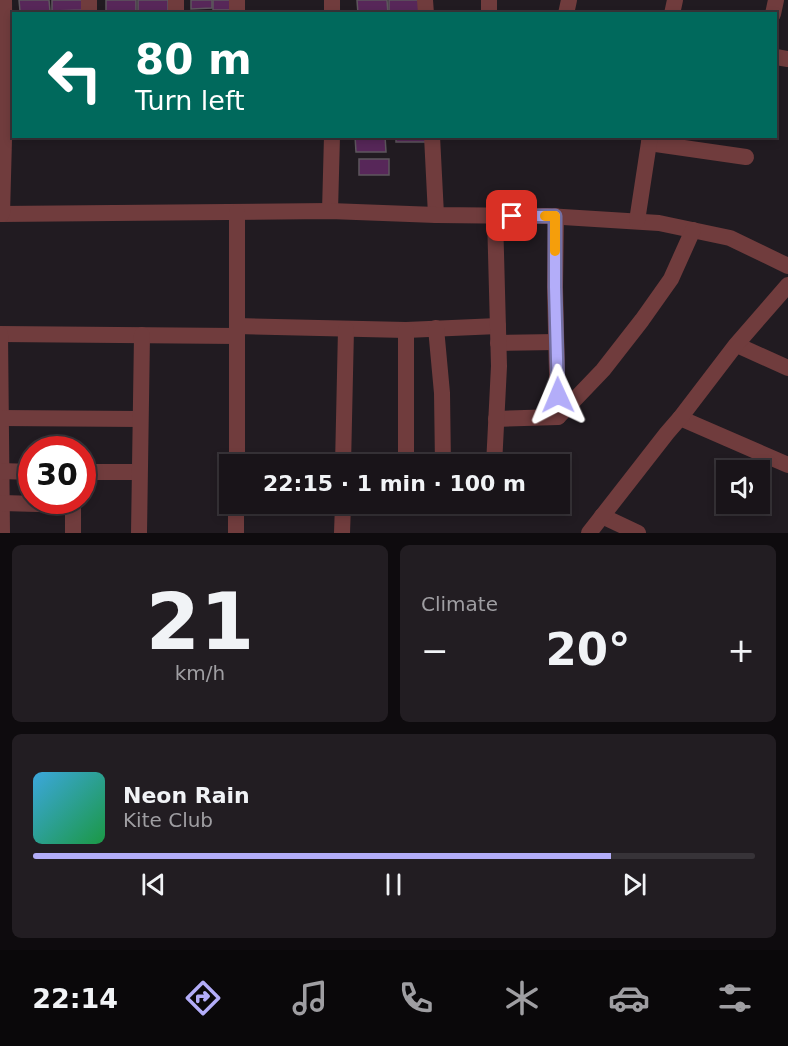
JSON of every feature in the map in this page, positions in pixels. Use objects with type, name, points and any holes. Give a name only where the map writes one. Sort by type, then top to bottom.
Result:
[{"type":"street","points":[[4,0],[9,102],[1,214],[330,211],[555,216],[637,221],[659,223],[730,238],[788,266]]},
{"type":"street","points":[[330,211],[332,138]]},
{"type":"street","points":[[432,138],[436,215]]},
{"type":"street","points":[[637,221],[650,140],[746,157]]},
{"type":"street","points":[[237,212],[237,454]]},
{"type":"street","points":[[494,454],[499,366],[495,216]]},
{"type":"street","points":[[555,216],[558,417]]},
{"type":"street","points":[[496,419],[558,417],[603,369],[648,312],[671,279],[693,230]]},
{"type":"street","points":[[590,533],[735,346],[788,285]]},
{"type":"street","points":[[2,533],[0,334],[142,335],[498,326]]},
{"type":"street","points":[[436,328],[442,393],[443,454]]},
{"type":"street","points":[[343,454],[346,329]]},
{"type":"street","points":[[406,330],[406,454]]},
{"type":"street","points":[[138,533],[142,335]]},
{"type":"street","points":[[498,343],[556,342]]},
{"type":"street","points":[[737,345],[788,368]]},
{"type":"street","points":[[1,418],[140,419]]},
{"type":"street","points":[[680,418],[788,465]]},
{"type":"street","points":[[1,471],[18,472]]},
{"type":"street","points":[[96,472],[139,472]]},
{"type":"street","points":[[2,503],[74,505],[73,533]]},
{"type":"street","points":[[236,514],[236,533]]},
{"type":"street","points":[[342,533],[343,514]]},
{"type":"street","points":[[602,516],[638,533]]},
{"type":"building","points":[[19,0],[49,0],[50,11],[20,11]]},
{"type":"building","points":[[52,0],[82,0],[82,10],[52,11]]},
{"type":"building","points":[[106,0],[136,0],[136,11],[106,11]]},
{"type":"building","points":[[138,0],[168,0],[168,11],[138,11]]},
{"type":"building","points":[[191,0],[212,0],[212,8],[191,9]]},
{"type":"building","points":[[213,0],[235,0],[235,10],[213,10]]},
{"type":"building","points":[[357,0],[387,0],[388,12],[358,12]]},
{"type":"building","points":[[389,0],[419,0],[419,12],[389,12]]},
{"type":"building","points":[[18,11],[49,11],[49,12]]},
{"type":"building","points":[[51,11],[81,11],[81,12]]},
{"type":"building","points":[[355,138],[385,138],[386,152],[356,152]]},
{"type":"building","points":[[396,138],[426,138],[426,142],[396,142]]},
{"type":"building","points":[[359,159],[389,159],[389,175],[359,175]]},
{"type":"slow traffic","points":[[545,216],[555,216],[555,251]]},
{"type":"route","points":[[512,216],[555,216],[558,395]]}]
